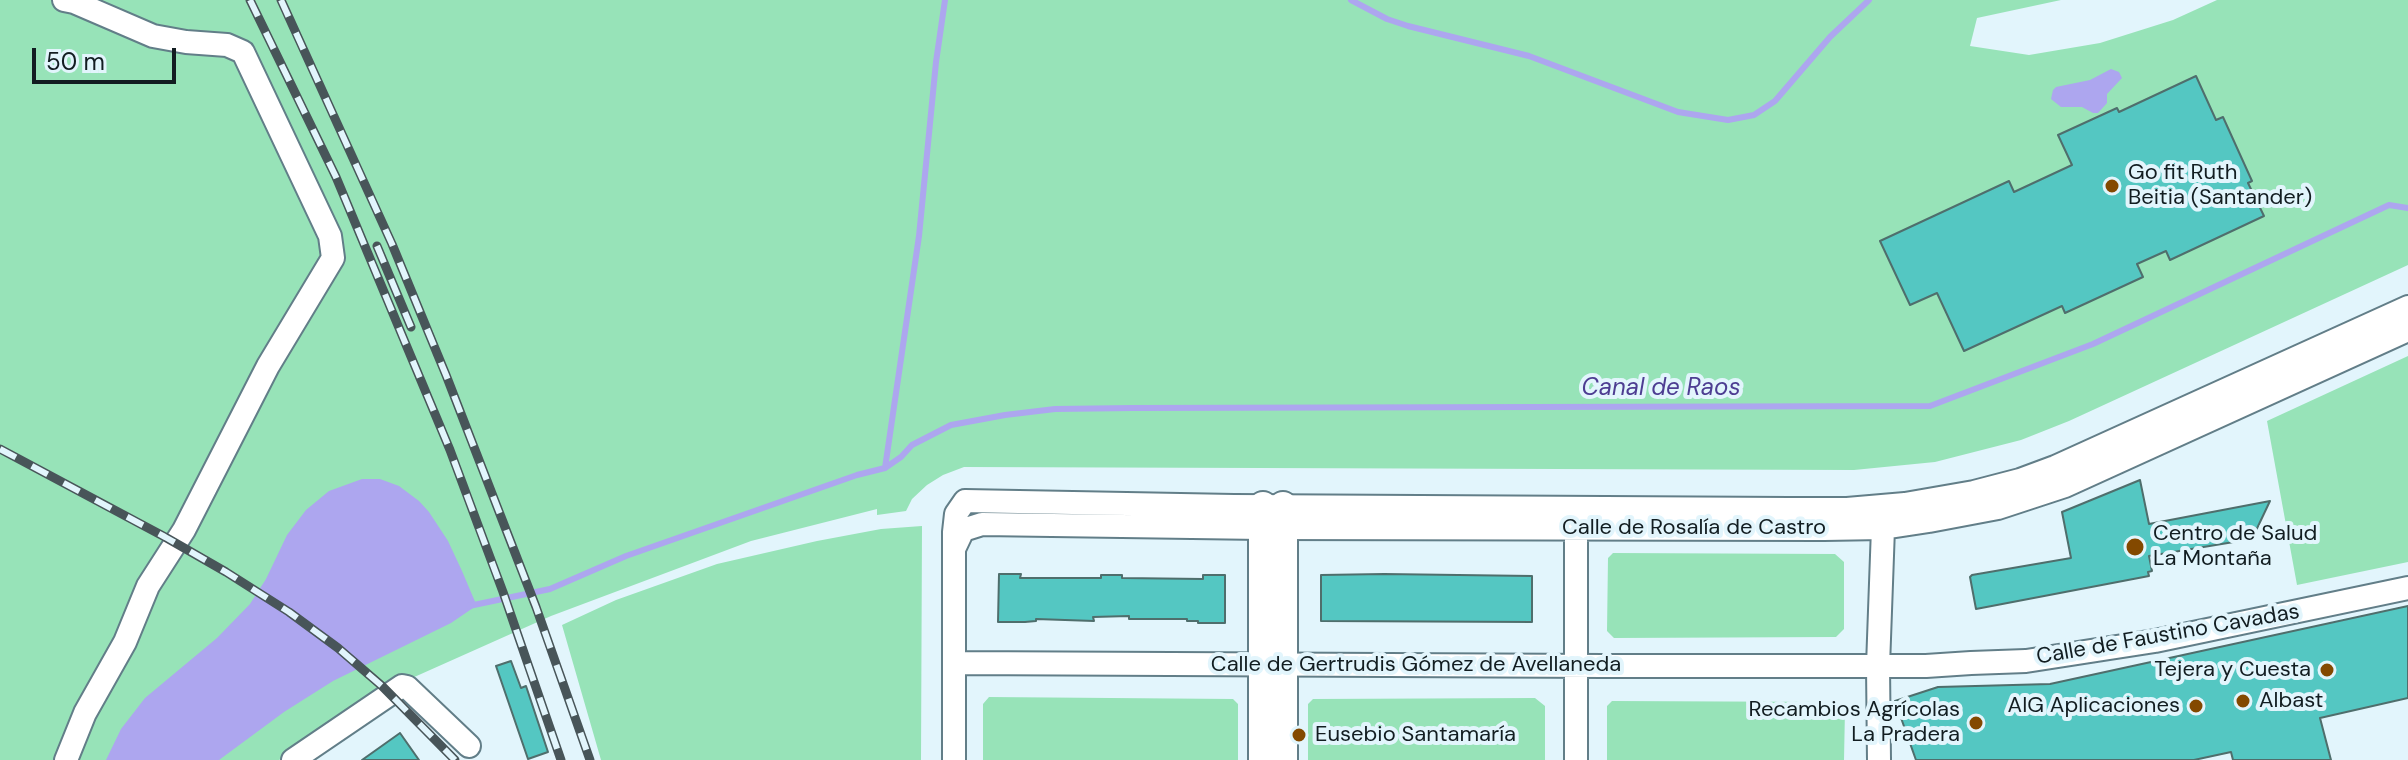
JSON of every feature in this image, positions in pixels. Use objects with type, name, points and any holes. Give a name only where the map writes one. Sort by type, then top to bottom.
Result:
[{"type":"main road","points":[[1273,517],[1274,665],[1283,760]]},
{"type":"main road","points":[[1263,760],[1274,665]]},
{"type":"street","points":[[64,0],[153,36],[227,45],[243,52],[330,236],[333,258],[268,366],[184,530],[148,586],[125,642],[85,713],[66,760]]},
{"type":"street","name":"Calle de Rosalía de Castro","points":[[1576,518],[1847,509],[1965,494],[2020,480],[2077,458],[2408,307]]},
{"type":"street","name":"Calle de Rosalía de Castro","points":[[954,549],[963,530],[982,524],[1273,517],[1576,518],[1883,528],[1988,510],[2065,486],[2408,330]]},
{"type":"street","name":"Calle de Rosalía de Castro","points":[[954,549],[956,514],[965,501],[1273,517]]},
{"type":"street","points":[[1576,518],[1576,760]]},
{"type":"street","points":[[1879,760],[1878,666],[1883,528]]},
{"type":"street","points":[[954,549],[954,760]]},
{"type":"street","name":"Calle de Faustino Cavadas","points":[[1878,666],[2026,661],[2087,653],[2408,588]]},
{"type":"street","name":"Calle de Gertrudis Gómez de Avellaneda","points":[[954,663],[1878,666]]},
{"type":"street","points":[[293,760],[402,686],[407,687],[469,746]]},
{"type":"green space","points":[[0,0],[2061,0],[1977,18],[1970,46],[2029,55],[2100,43],[2173,20],[2217,0],[2408,0],[2408,265],[2069,421],[2021,440],[1935,462],[1854,470],[964,467],[927,485],[912,499],[906,511],[877,515],[877,509],[751,541],[551,616],[374,695],[279,760],[0,760]]},
{"type":"green space","points":[[2408,356],[2408,562],[2297,585],[2267,421]]},
{"type":"green space","points":[[922,526],[921,760],[601,760],[562,625],[616,600],[717,564],[881,529]]},
{"type":"green space","points":[[1613,553],[1835,554],[1844,562],[1844,629],[1836,637],[1614,638],[1607,631],[1608,558]]},
{"type":"green space","points":[[989,697],[1233,699],[1238,704],[1238,760],[983,760],[983,704]]},
{"type":"green space","points":[[1535,698],[1545,706],[1545,760],[1308,760],[1308,704],[1313,699]]},
{"type":"green space","points":[[1612,701],[1838,702],[1845,709],[1844,760],[1607,760],[1607,706]]},
{"type":"shaded area","points":[[2111,69],[2119,72],[2122,78],[2107,94],[2107,103],[2098,113],[2082,107],[2061,107],[2051,99],[2056,87],[2090,80]]},
{"type":"shaded area","points":[[362,479],[380,479],[399,486],[429,512],[448,541],[462,571],[476,604],[473,608],[451,623],[333,681],[284,712],[219,760],[106,760],[121,729],[145,698],[217,638],[250,604],[287,535],[306,510],[329,491]]},
{"type":"building","points":[[2196,76],[2216,120],[2223,117],[2264,216],[2170,260],[2166,251],[2137,264],[2143,277],[2065,313],[2062,306],[1964,351],[1937,293],[1910,305],[1880,241],[2009,181],[2014,192],[2072,165],[2058,135],[2117,108],[2119,112]]},
{"type":"building","name":"Centro de Salud La Montaña","points":[[2140,480],[2149,524],[2270,501],[2252,539],[2149,556],[2152,571],[2148,572],[2149,576],[1976,609],[1972,575],[2071,558],[2062,512]]},
{"type":"building","points":[[999,574],[1021,574],[1020,578],[1122,575],[1122,578],[1203,579],[1203,575],[1225,575],[1225,623],[1198,623],[1187,619],[1129,619],[1129,616],[1093,617],[1094,621],[1036,619],[998,622]]},
{"type":"building","points":[[1321,575],[1532,576],[1532,622],[1321,621]]},
{"type":"building","points":[[2408,606],[2408,698],[2320,718],[2331,760],[2233,760],[2231,752],[2194,760],[1916,760],[1895,701],[1938,687],[2050,684]]},
{"type":"building","points":[[511,661],[521,688],[526,686],[548,752],[528,759],[496,666]]},
{"type":"building","points":[[400,733],[419,760],[362,760]]},
{"type":"waterway","points":[[885,468],[919,236],[945,0]]},
{"type":"waterway","points":[[1351,0],[1387,19],[1529,56],[1678,112],[1728,120],[1754,115],[1775,101],[1830,37],[1869,0]]},
{"type":"waterway","name":"Canal de Raos","points":[[469,606],[550,589],[626,556],[885,468],[912,445],[951,425],[1005,415],[1055,409],[1132,408],[1930,406],[2093,344],[2389,205],[2408,208]]},
{"type":"railway","points":[[250,0],[336,177],[450,450],[561,760]]},
{"type":"railway","points":[[281,0],[392,244],[446,375],[536,607],[590,760]]},
{"type":"railway","points":[[377,246],[411,327]]},
{"type":"railway","points":[[0,449],[165,537],[289,612],[382,686],[455,760]]},
{"type":"place","name":"Go fit Ruth Beitia (Santander)","points":[[2112,186]]},
{"type":"place","name":"Centro de Salud La Montaña","points":[[2135,547]]},
{"type":"place","name":"Tejera y Cuesta","points":[[2327,670]]},
{"type":"place","name":"Albast","points":[[2243,701]]},
{"type":"place","name":"AIG Aplicaciones","points":[[2196,706]]},
{"type":"place","name":"Recambios Agrícolas La Pradera","points":[[1976,723]]},
{"type":"place","name":"Eusebio Santamaría","points":[[1299,735]]}]
